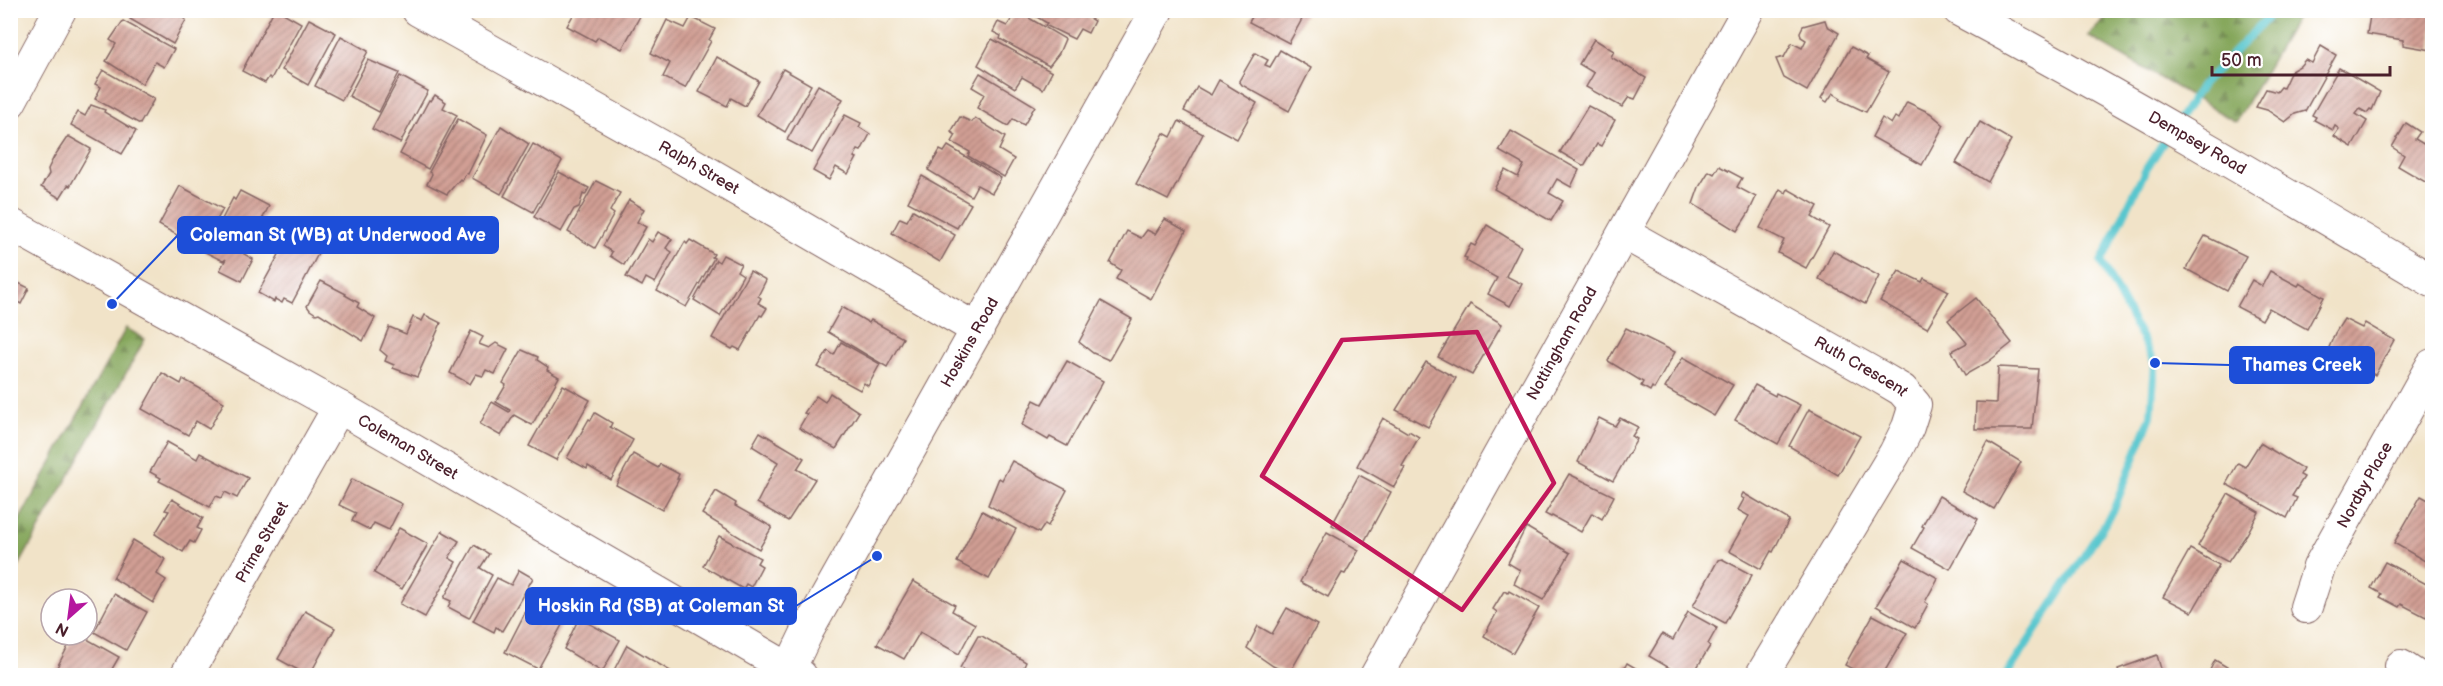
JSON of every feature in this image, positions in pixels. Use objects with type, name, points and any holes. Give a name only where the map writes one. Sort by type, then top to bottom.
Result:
[{"type":"street","points":[[10,102],[60,10]]},
{"type":"street","name":"Ralph Street","points":[[418,10],[669,151],[978,330]]},
{"type":"street","name":"Hoskins Road","points":[[792,673],[808,630],[1157,10]]},
{"type":"street","name":"Nottingham Road","points":[[1376,675],[1748,10]]},
{"type":"street","name":"Dempsey Road","points":[[1959,10],[2224,157],[2433,281]]},
{"type":"street","name":"Coleman Street","points":[[10,224],[339,407],[792,673]]},
{"type":"street","name":"Ruth Crescent","points":[[1624,233],[1902,390],[1915,405],[1908,427],[1895,453],[1761,675]]},
{"type":"street","name":"Nordby Place","points":[[2306,607],[2319,567],[2433,365]]},
{"type":"street","name":"Prime Street","points":[[186,675],[339,407]]},
{"type":"highlighted area","points":[[1477,332],[1554,483],[1462,610],[1262,476],[1342,340]]},
{"type":"green space","points":[[2113,11],[2300,11],[2236,122],[2088,36]]},
{"type":"green space","points":[[126,328],[145,339],[11,580],[11,535]]},
{"type":"building","points":[[135,10],[180,10],[178,15],[186,20],[173,44],[130,19]]},
{"type":"building","points":[[274,10],[301,23],[271,79],[269,77],[265,83],[242,71]]},
{"type":"building","points":[[576,10],[638,10],[636,14],[640,16],[622,49],[598,37],[595,41],[567,26]]},
{"type":"building","points":[[1038,10],[1084,10],[1082,14],[1094,21],[1088,33],[1080,29],[1074,39],[1045,25],[1047,23],[1035,16]]},
{"type":"building","points":[[1256,10],[1307,10],[1289,43],[1249,22]]},
{"type":"building","points":[[2371,10],[2432,10],[2432,50],[2403,45],[2403,40],[2367,34]]},
{"type":"building","points":[[1017,11],[1065,39],[1059,53],[1049,66],[1000,39],[1001,36],[993,32],[998,22],[1007,26]]},
{"type":"building","points":[[691,17],[715,29],[709,40],[711,41],[685,88],[663,77],[670,63],[651,53],[667,20],[685,28]]},
{"type":"building","points":[[309,19],[336,33],[308,85],[282,70]]},
{"type":"building","points":[[1825,20],[1827,26],[1839,33],[1807,91],[1784,78],[1776,59],[1784,57],[1792,43],[1802,48],[1806,40],[1801,37],[1800,32],[1803,26]]},
{"type":"building","points":[[123,21],[174,49],[164,67],[155,62],[142,84],[106,61],[116,44],[110,40]]},
{"type":"building","points":[[341,36],[368,51],[342,100],[315,86]]},
{"type":"building","points":[[992,39],[1052,72],[1043,89],[1022,77],[1015,88],[978,65]]},
{"type":"building","points":[[1594,39],[1614,51],[1611,57],[1646,78],[1635,99],[1629,97],[1622,107],[1586,87],[1594,73],[1579,64]]},
{"type":"building","points":[[2321,46],[2336,55],[2305,111],[2295,114],[2285,122],[2267,110],[2256,107],[2266,89],[2277,92],[2281,87],[2283,88],[2291,71],[2305,60],[2312,63]]},
{"type":"building","points":[[1851,47],[1868,56],[1866,59],[1889,72],[1866,112],[1840,100],[1841,98],[1833,93],[1827,102],[1821,98]]},
{"type":"building","points":[[1280,50],[1311,68],[1289,111],[1242,85],[1239,81],[1255,53],[1268,60],[1265,65],[1270,67]]},
{"type":"building","points":[[717,57],[759,81],[745,106],[731,98],[727,106],[699,92]]},
{"type":"building","points":[[368,60],[399,73],[379,112],[349,96]]},
{"type":"building","points":[[2339,68],[2380,92],[2372,110],[2370,109],[2367,113],[2360,109],[2356,114],[2367,121],[2352,147],[2334,136],[2339,129],[2335,126],[2333,130],[2314,120],[2316,117],[2312,115]]},
{"type":"building","points":[[783,69],[811,85],[785,132],[757,115]]},
{"type":"building","points":[[103,70],[154,99],[140,124],[95,99],[101,87],[95,84]]},
{"type":"building","points":[[980,73],[1035,106],[1024,125],[1013,119],[1008,126],[977,108],[984,94],[972,87]]},
{"type":"building","points":[[400,76],[428,91],[400,143],[372,129]]},
{"type":"building","points":[[1219,80],[1257,103],[1237,139],[1184,111],[1197,87],[1211,95]]},
{"type":"building","points":[[818,85],[843,99],[812,153],[787,140]]},
{"type":"building","points":[[435,95],[446,102],[443,108],[457,115],[428,169],[400,154],[429,100],[431,101]]},
{"type":"building","points":[[1907,102],[1930,113],[1944,125],[1922,165],[1872,137],[1882,118],[1891,124],[1895,117],[1898,119]]},
{"type":"building","points":[[91,105],[105,110],[104,112],[136,131],[122,154],[71,125],[78,112],[85,116]]},
{"type":"building","points":[[1588,106],[1615,120],[1601,146],[1597,144],[1584,166],[1560,152]]},
{"type":"building","points":[[845,115],[861,123],[859,127],[870,134],[861,151],[858,150],[854,157],[857,158],[848,174],[836,167],[829,180],[813,171]]},
{"type":"building","points":[[960,117],[972,122],[975,118],[1005,137],[999,150],[1014,159],[1004,177],[968,156],[970,152],[952,142],[956,135],[951,132]]},
{"type":"building","points":[[458,119],[487,135],[468,174],[466,173],[462,181],[460,179],[447,194],[427,184],[432,174],[429,172]]},
{"type":"building","points":[[1179,121],[1203,134],[1168,200],[1136,184],[1164,133],[1171,137]]},
{"type":"building","points":[[1980,122],[2011,140],[1988,182],[1956,163]]},
{"type":"building","points":[[2406,123],[2420,132],[2415,139],[2432,149],[2432,186],[2398,166],[2404,155],[2392,147]]},
{"type":"building","points":[[501,126],[529,144],[501,194],[472,178]]},
{"type":"building","points":[[1511,131],[1579,170],[1571,187],[1557,179],[1549,193],[1563,201],[1551,221],[1494,189],[1505,170],[1518,177],[1524,165],[1499,151]]},
{"type":"building","points":[[68,136],[91,149],[70,186],[68,185],[60,198],[41,187],[49,174],[48,169],[54,157]]},
{"type":"building","points":[[533,144],[562,161],[533,212],[504,196]]},
{"type":"building","points":[[948,146],[1001,178],[992,193],[977,185],[971,196],[928,170],[940,150],[944,152]]},
{"type":"building","points":[[1719,166],[1742,178],[1737,187],[1756,197],[1737,231],[1693,204],[1699,187],[1709,171],[1714,174]]},
{"type":"building","points":[[559,172],[589,188],[585,195],[583,194],[579,207],[574,209],[561,232],[534,217]]},
{"type":"building","points":[[922,176],[971,204],[957,228],[908,202]]},
{"type":"building","points":[[596,181],[620,193],[610,211],[614,214],[595,248],[568,232]]},
{"type":"building","points":[[180,186],[223,209],[205,241],[187,234],[184,239],[159,225]]},
{"type":"building","points":[[1780,189],[1786,193],[1788,189],[1818,206],[1812,217],[1829,227],[1806,268],[1778,253],[1784,240],[1760,228]]},
{"type":"building","points":[[240,191],[269,206],[244,254],[253,259],[242,281],[220,270],[226,259],[223,261],[205,252],[233,198],[235,200]]},
{"type":"building","points":[[629,200],[644,209],[637,222],[646,227],[624,265],[610,256],[612,252],[603,246]]},
{"type":"building","points":[[913,210],[955,235],[940,262],[892,233],[900,218],[907,221]]},
{"type":"building","points":[[1165,219],[1186,231],[1151,299],[1116,279],[1121,270],[1110,263],[1127,231],[1141,238],[1147,230],[1155,234]]},
{"type":"building","points":[[1487,225],[1521,246],[1506,276],[1522,284],[1510,306],[1488,294],[1497,278],[1466,261],[1467,258],[1464,257],[1471,244],[1475,246]]},
{"type":"building","points":[[658,232],[672,239],[666,248],[672,252],[655,283],[646,278],[642,286],[626,277],[648,239],[652,242]]},
{"type":"building","points":[[2205,236],[2246,256],[2227,291],[2186,269]]},
{"type":"building","points":[[288,238],[301,245],[302,242],[319,252],[292,303],[284,299],[282,303],[275,299],[274,302],[258,293]]},
{"type":"building","points":[[690,240],[714,254],[712,257],[714,258],[686,307],[657,291],[685,242],[687,244]]},
{"type":"building","points":[[1833,251],[1879,276],[1865,304],[1819,279]]},
{"type":"building","points":[[723,255],[741,264],[737,271],[743,275],[720,316],[694,300],[716,260],[719,262]]},
{"type":"building","points":[[750,271],[766,280],[758,296],[761,298],[758,303],[767,308],[762,316],[760,315],[740,350],[734,347],[732,349],[712,338]]},
{"type":"building","points":[[1899,271],[1922,282],[1924,278],[1949,291],[1927,328],[1880,301]]},
{"type":"building","points":[[2270,271],[2298,286],[2300,283],[2324,297],[2307,329],[2269,308],[2262,320],[2237,307],[2252,280],[2262,286]]},
{"type":"building","points":[[10,279],[29,288],[21,304],[14,300],[10,306]]},
{"type":"building","points":[[321,281],[346,294],[359,303],[357,307],[375,318],[363,341],[319,313],[316,314],[307,306]]},
{"type":"building","points":[[1976,298],[2012,343],[1988,362],[1965,375],[1952,351],[1967,343],[1948,320]]},
{"type":"building","points":[[1101,301],[1132,319],[1109,360],[1093,353],[1079,342]]},
{"type":"building","points":[[1470,304],[1502,324],[1472,375],[1438,357]]},
{"type":"building","points":[[842,307],[869,323],[871,320],[903,338],[887,367],[828,332]]},
{"type":"building","points":[[425,315],[441,323],[417,377],[393,368],[394,365],[385,361],[387,356],[380,350],[389,327],[406,334],[413,317],[422,321]]},
{"type":"building","points":[[2344,319],[2362,328],[2365,323],[2394,340],[2375,375],[2328,350]]},
{"type":"building","points":[[1626,328],[1675,352],[1654,389],[1652,387],[1650,391],[1641,386],[1643,382],[1608,361]]},
{"type":"building","points":[[471,331],[483,337],[479,344],[489,348],[496,343],[508,349],[495,374],[486,370],[483,376],[476,374],[470,384],[450,373]]},
{"type":"building","points":[[841,342],[880,364],[868,386],[864,383],[860,390],[818,367],[828,351],[834,355]]},
{"type":"building","points":[[522,350],[538,357],[537,360],[548,367],[547,370],[559,377],[532,425],[514,415],[501,436],[480,424],[492,402],[509,412],[510,410],[496,402],[506,385],[503,383]]},
{"type":"building","points":[[1683,357],[1733,385],[1714,416],[1665,388]]},
{"type":"building","points":[[1067,361],[1103,381],[1067,446],[1050,437],[1048,440],[1022,425],[1034,400],[1042,404]]},
{"type":"building","points":[[1426,362],[1456,378],[1428,427],[1396,410]]},
{"type":"building","points":[[1998,367],[2038,369],[2032,429],[1975,429],[1976,402],[1996,403]]},
{"type":"building","points":[[162,373],[181,384],[183,379],[224,402],[209,429],[196,421],[188,435],[142,409]]},
{"type":"building","points":[[563,385],[590,400],[556,460],[529,446]]},
{"type":"building","points":[[1755,385],[1775,396],[1776,393],[1800,405],[1778,444],[1735,420]]},
{"type":"building","points":[[830,393],[859,412],[836,449],[799,428],[807,414],[804,413],[816,396],[825,402]]},
{"type":"building","points":[[1809,409],[1860,436],[1838,475],[1789,446]]},
{"type":"building","points":[[595,413],[612,423],[610,427],[633,440],[611,480],[588,466],[587,469],[567,458],[589,419],[591,420]]},
{"type":"building","points":[[1383,418],[1419,437],[1402,466],[1405,468],[1394,487],[1357,466]]},
{"type":"building","points":[[1599,418],[1615,426],[1620,418],[1638,427],[1632,436],[1637,439],[1613,481],[1578,462]]},
{"type":"building","points":[[760,432],[804,458],[797,469],[815,479],[788,521],[757,503],[778,462],[752,446]]},
{"type":"building","points":[[167,442],[197,459],[200,453],[248,478],[237,498],[225,492],[222,498],[216,496],[210,507],[159,481],[161,478],[150,472]]},
{"type":"building","points":[[1988,442],[2021,462],[1994,509],[1962,491]]},
{"type":"building","points":[[2260,443],[2303,469],[2300,475],[2304,477],[2292,496],[2297,498],[2287,518],[2226,484],[2238,463],[2245,467]]},
{"type":"building","points":[[633,454],[658,468],[660,464],[679,474],[677,479],[679,479],[662,510],[616,485]]},
{"type":"building","points":[[1012,461],[1067,490],[1048,526],[1045,524],[1039,533],[988,505],[999,478],[1002,480]]},
{"type":"building","points":[[1569,474],[1614,496],[1602,519],[1592,513],[1581,532],[1545,514]]},
{"type":"building","points":[[1359,475],[1391,492],[1364,542],[1332,525]]},
{"type":"building","points":[[352,479],[402,504],[389,530],[374,523],[370,530],[352,521],[356,513],[339,505]]},
{"type":"building","points":[[716,491],[736,503],[735,506],[772,527],[759,549],[702,514]]},
{"type":"building","points":[[1743,493],[1789,520],[1773,552],[1771,551],[1761,569],[1729,551],[1749,516],[1738,510],[1744,499],[1741,497]]},
{"type":"building","points":[[2228,494],[2259,512],[2228,562],[2198,546]]},
{"type":"building","points":[[1939,496],[1978,519],[1950,569],[1912,548]]},
{"type":"building","points":[[2421,496],[2432,502],[2432,560],[2430,564],[2394,543]]},
{"type":"building","points":[[172,499],[203,518],[197,528],[201,530],[194,543],[190,541],[183,552],[155,534],[169,511],[165,510]]},
{"type":"building","points":[[982,511],[1016,529],[989,579],[957,562]]},
{"type":"building","points":[[1526,527],[1570,553],[1543,600],[1514,584],[1520,570],[1508,563]]},
{"type":"building","points":[[399,528],[428,544],[402,589],[374,573]]},
{"type":"building","points":[[442,531],[459,541],[449,558],[456,562],[425,617],[400,604]]},
{"type":"building","points":[[1327,532],[1359,550],[1328,597],[1300,582]]},
{"type":"building","points":[[719,536],[760,558],[757,563],[762,566],[751,587],[746,584],[743,589],[703,566]]},
{"type":"building","points":[[133,540],[165,559],[157,574],[166,580],[153,603],[113,578]]},
{"type":"building","points":[[474,545],[489,554],[480,568],[492,575],[469,618],[448,607],[451,601],[444,598]]},
{"type":"building","points":[[2190,549],[2219,565],[2192,612],[2163,597]]},
{"type":"building","points":[[1722,559],[1752,575],[1725,623],[1693,606],[1718,560]]},
{"type":"building","points":[[1904,559],[1938,578],[1915,628],[1876,606]]},
{"type":"building","points":[[2385,562],[2432,587],[2432,605],[2426,617],[2401,604],[2399,607],[2380,597],[2382,594],[2371,588]]},
{"type":"building","points":[[519,570],[533,578],[502,631],[496,627],[494,632],[473,621],[497,578],[511,585]]},
{"type":"building","points":[[913,581],[955,605],[952,611],[975,624],[959,654],[920,632],[904,659],[877,644]]},
{"type":"building","points":[[1504,591],[1508,593],[1509,591],[1539,608],[1513,653],[1484,636],[1497,612],[1493,609]]},
{"type":"building","points":[[114,594],[147,612],[126,650],[99,635],[99,622]]},
{"type":"building","points":[[529,605],[563,623],[538,669],[505,652]]},
{"type":"building","points":[[1287,608],[1317,625],[1289,674],[1247,648],[1258,626],[1272,634]]},
{"type":"building","points":[[305,611],[335,628],[309,676],[278,659]]},
{"type":"building","points":[[1688,612],[1717,628],[1708,644],[1710,646],[1692,676],[1683,676],[1649,656],[1662,634],[1673,640]]},
{"type":"building","points":[[1873,615],[1907,633],[1882,676],[1865,676],[1845,665]]},
{"type":"building","points":[[579,618],[620,640],[602,672],[564,649]]},
{"type":"building","points":[[978,636],[982,636],[1026,662],[1020,676],[975,676],[960,668]]},
{"type":"building","points":[[627,645],[672,672],[670,676],[611,676]]},
{"type":"building","points":[[99,646],[119,657],[108,676],[59,676],[54,673],[68,647]]},
{"type":"building","points":[[2157,655],[2163,676],[2120,676],[2118,669]]},
{"type":"building","points":[[2215,660],[2242,676],[2207,676]]},
{"type":"building","points":[[1627,663],[1649,676],[1620,676]]},
{"type":"waterway","points":[[2177,122],[2202,85],[2275,10]]},
{"type":"waterway","points":[[2006,676],[2113,511],[2151,416],[2155,363],[2101,262],[2146,169],[2168,135]]},
{"type":"place","name":"Coleman St (WB) at Underwood Ave","points":[[112,304]]},
{"type":"place","name":"Thames Creek","points":[[2155,363]]},
{"type":"place","name":"Hoskin Rd (SB) at Coleman St","points":[[877,556]]}]
